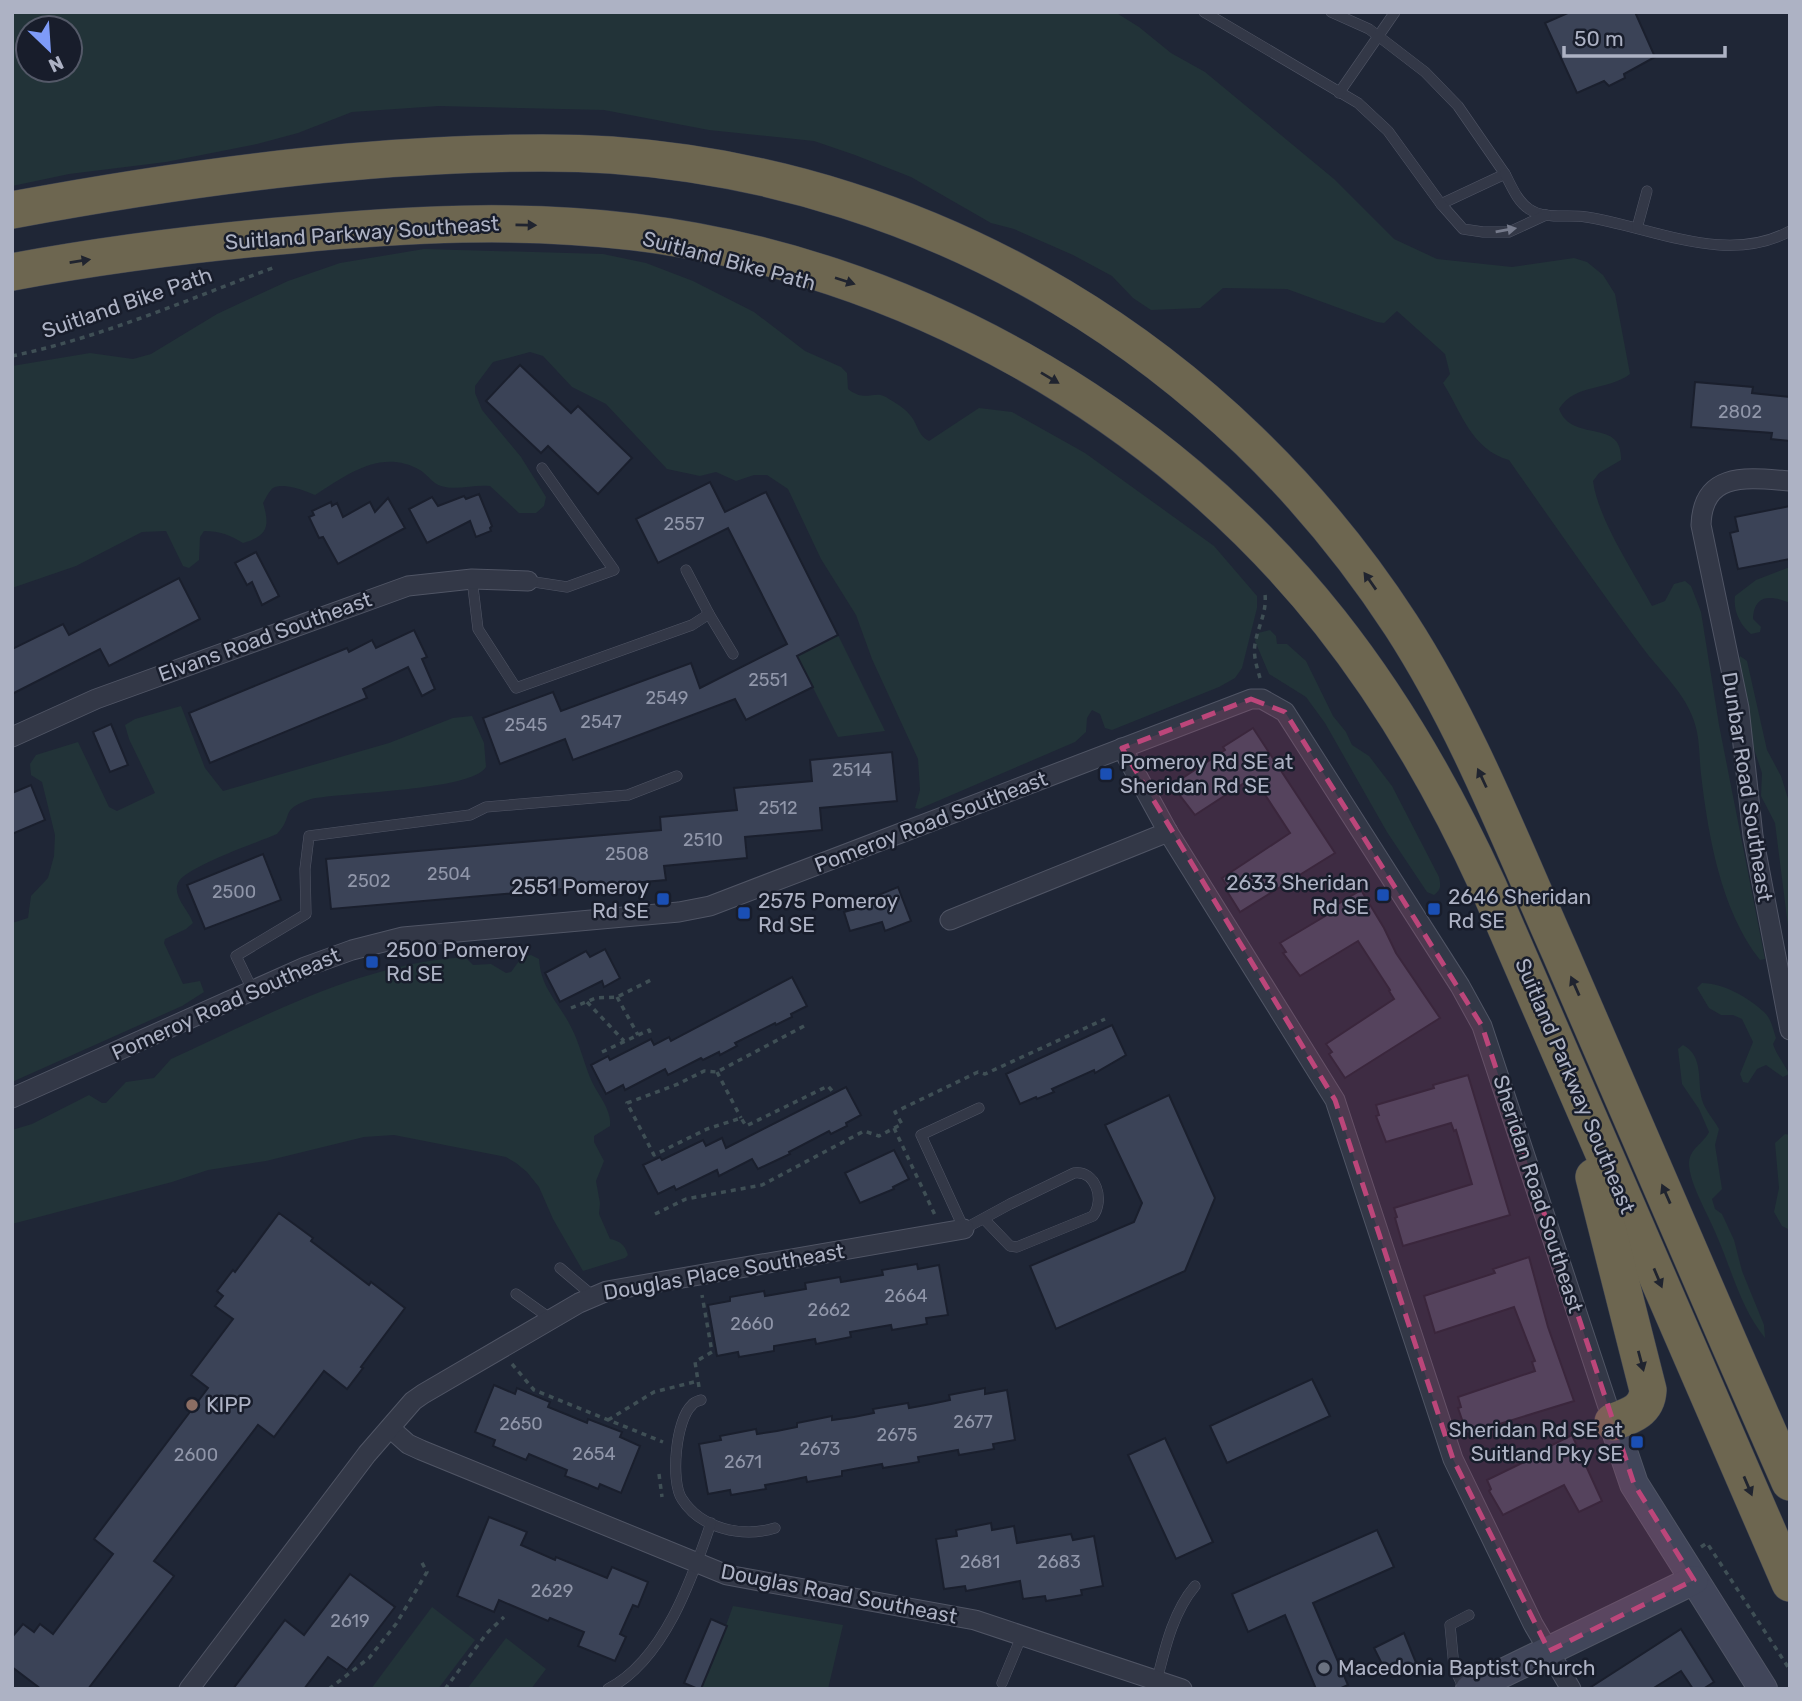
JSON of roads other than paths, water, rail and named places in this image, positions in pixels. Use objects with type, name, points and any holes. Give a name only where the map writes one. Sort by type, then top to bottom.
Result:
[{"type":"highway","name":"Suitland Parkway Southeast","points":[[12,210],[188,180],[349,162],[525,153],[640,158],[696,165],[779,182],[911,222],[988,256],[1099,319],[1165,366],[1258,447],[1332,530],[1400,624],[1445,703],[1490,794],[1790,1482]]},
{"type":"highway","name":"Suitland Parkway Southeast","points":[[12,272],[138,251],[317,232],[435,225],[555,225],[636,232],[742,251],[854,284],[927,313],[1027,364],[1129,430],[1249,531],[1292,578],[1328,619],[1374,680],[1434,777],[1477,861],[1790,1583]]},
{"type":"highway","points":[[1553,1035],[1580,1139],[1604,1210],[1647,1384],[1646,1403],[1634,1414],[1613,1422]]},
{"type":"highway","points":[[1681,1227],[1744,1329],[1790,1418]]},
{"type":"main road","name":"Sheridan Road Southeast","points":[[1613,1422],[1634,1484],[1763,1689]]},
{"type":"main road","points":[[1470,1689],[1694,1580]]},
{"type":"street","name":"Dunbar Road Southeast","points":[[1790,481],[1753,478],[1727,482],[1714,489],[1705,499],[1701,524],[1739,708],[1753,836],[1790,1030]]},
{"type":"street","name":"Elvans Road Southeast","points":[[12,737],[96,699],[408,586],[472,579],[528,581]]},
{"type":"street","name":"Pomeroy Road Southeast","points":[[12,1098],[333,956],[367,945],[403,937],[679,912],[710,906],[1251,699],[1262,699],[1285,712]]},
{"type":"street","name":"Sheridan Road Southeast","points":[[1285,712],[1460,986],[1482,1026],[1613,1422]]},
{"type":"street","points":[[1122,748],[1168,832],[1335,1100],[1453,1459],[1549,1651],[1571,1689]]},
{"type":"street","points":[[950,920],[1168,832]]},
{"type":"street","name":"Douglas Place Southeast","points":[[189,1689],[317,1518],[390,1427],[413,1401],[423,1394],[551,1319],[607,1291],[964,1229]]},
{"type":"street","name":"Douglas Road Southeast","points":[[390,1427],[408,1444],[421,1450],[727,1575],[964,1618],[1022,1634],[1182,1689]]},
{"type":"lane","points":[[1204,12],[1357,103],[1388,131],[1441,204],[1463,229],[1509,232],[1546,215]]},
{"type":"lane","points":[[1331,12],[1378,36],[1425,72],[1458,106],[1505,174],[1516,195],[1529,209],[1546,215],[1585,217],[1715,245],[1750,246],[1776,239],[1790,231]]},
{"type":"lane","points":[[1339,93],[1395,12]]},
{"type":"lane","points":[[1441,204],[1505,174]]},
{"type":"lane","points":[[1637,228],[1647,191]]},
{"type":"lane","points":[[528,581],[567,587],[614,570],[541,468]]},
{"type":"lane","points":[[686,570],[733,654]]},
{"type":"lane","points":[[472,579],[478,629],[516,688],[692,625],[709,614]]},
{"type":"lane","points":[[253,991],[236,956],[306,914],[305,869],[309,836],[470,815],[486,807],[628,795],[677,776]]},
{"type":"lane","points":[[979,1108],[921,1135],[964,1229],[1074,1173],[1082,1172],[1088,1175],[1098,1194],[1098,1209],[1093,1216],[1017,1247],[1010,1246],[984,1219]]},
{"type":"lane","points":[[560,1268],[593,1296]]},
{"type":"lane","points":[[516,1294],[551,1319]]},
{"type":"lane","points":[[701,1400],[691,1405],[678,1433],[676,1475],[680,1498],[698,1516],[725,1530],[748,1533],[775,1528]]},
{"type":"lane","points":[[608,1689],[626,1678],[652,1650],[665,1630],[711,1523]]},
{"type":"lane","points":[[1157,1680],[1173,1625],[1195,1586]]},
{"type":"lane","points":[[1465,1689],[1454,1667],[1450,1625],[1469,1615]]},
{"type":"lane","points":[[1002,1683],[1022,1634]]},
{"type":"place","name":"Pomeroy Rd SE at Sheridan Rd SE","points":[[1106,774]]},
{"type":"place","name":"2633 Sheridan Rd SE","points":[[1383,895]]},
{"type":"place","name":"2551 Pomeroy Rd SE","points":[[663,899]]},
{"type":"place","name":"2646 Sheridan Rd SE","points":[[1434,909]]},
{"type":"place","name":"2575 Pomeroy Rd SE","points":[[744,913]]},
{"type":"place","name":"2500 Pomeroy Rd SE","points":[[372,962]]},
{"type":"place","name":"KIPP","points":[[192,1405]]},
{"type":"place","name":"Sheridan Rd SE at Suitland Pky SE","points":[[1637,1442]]},
{"type":"place","name":"Macedonia Baptist Church","points":[[1324,1668]]}]
